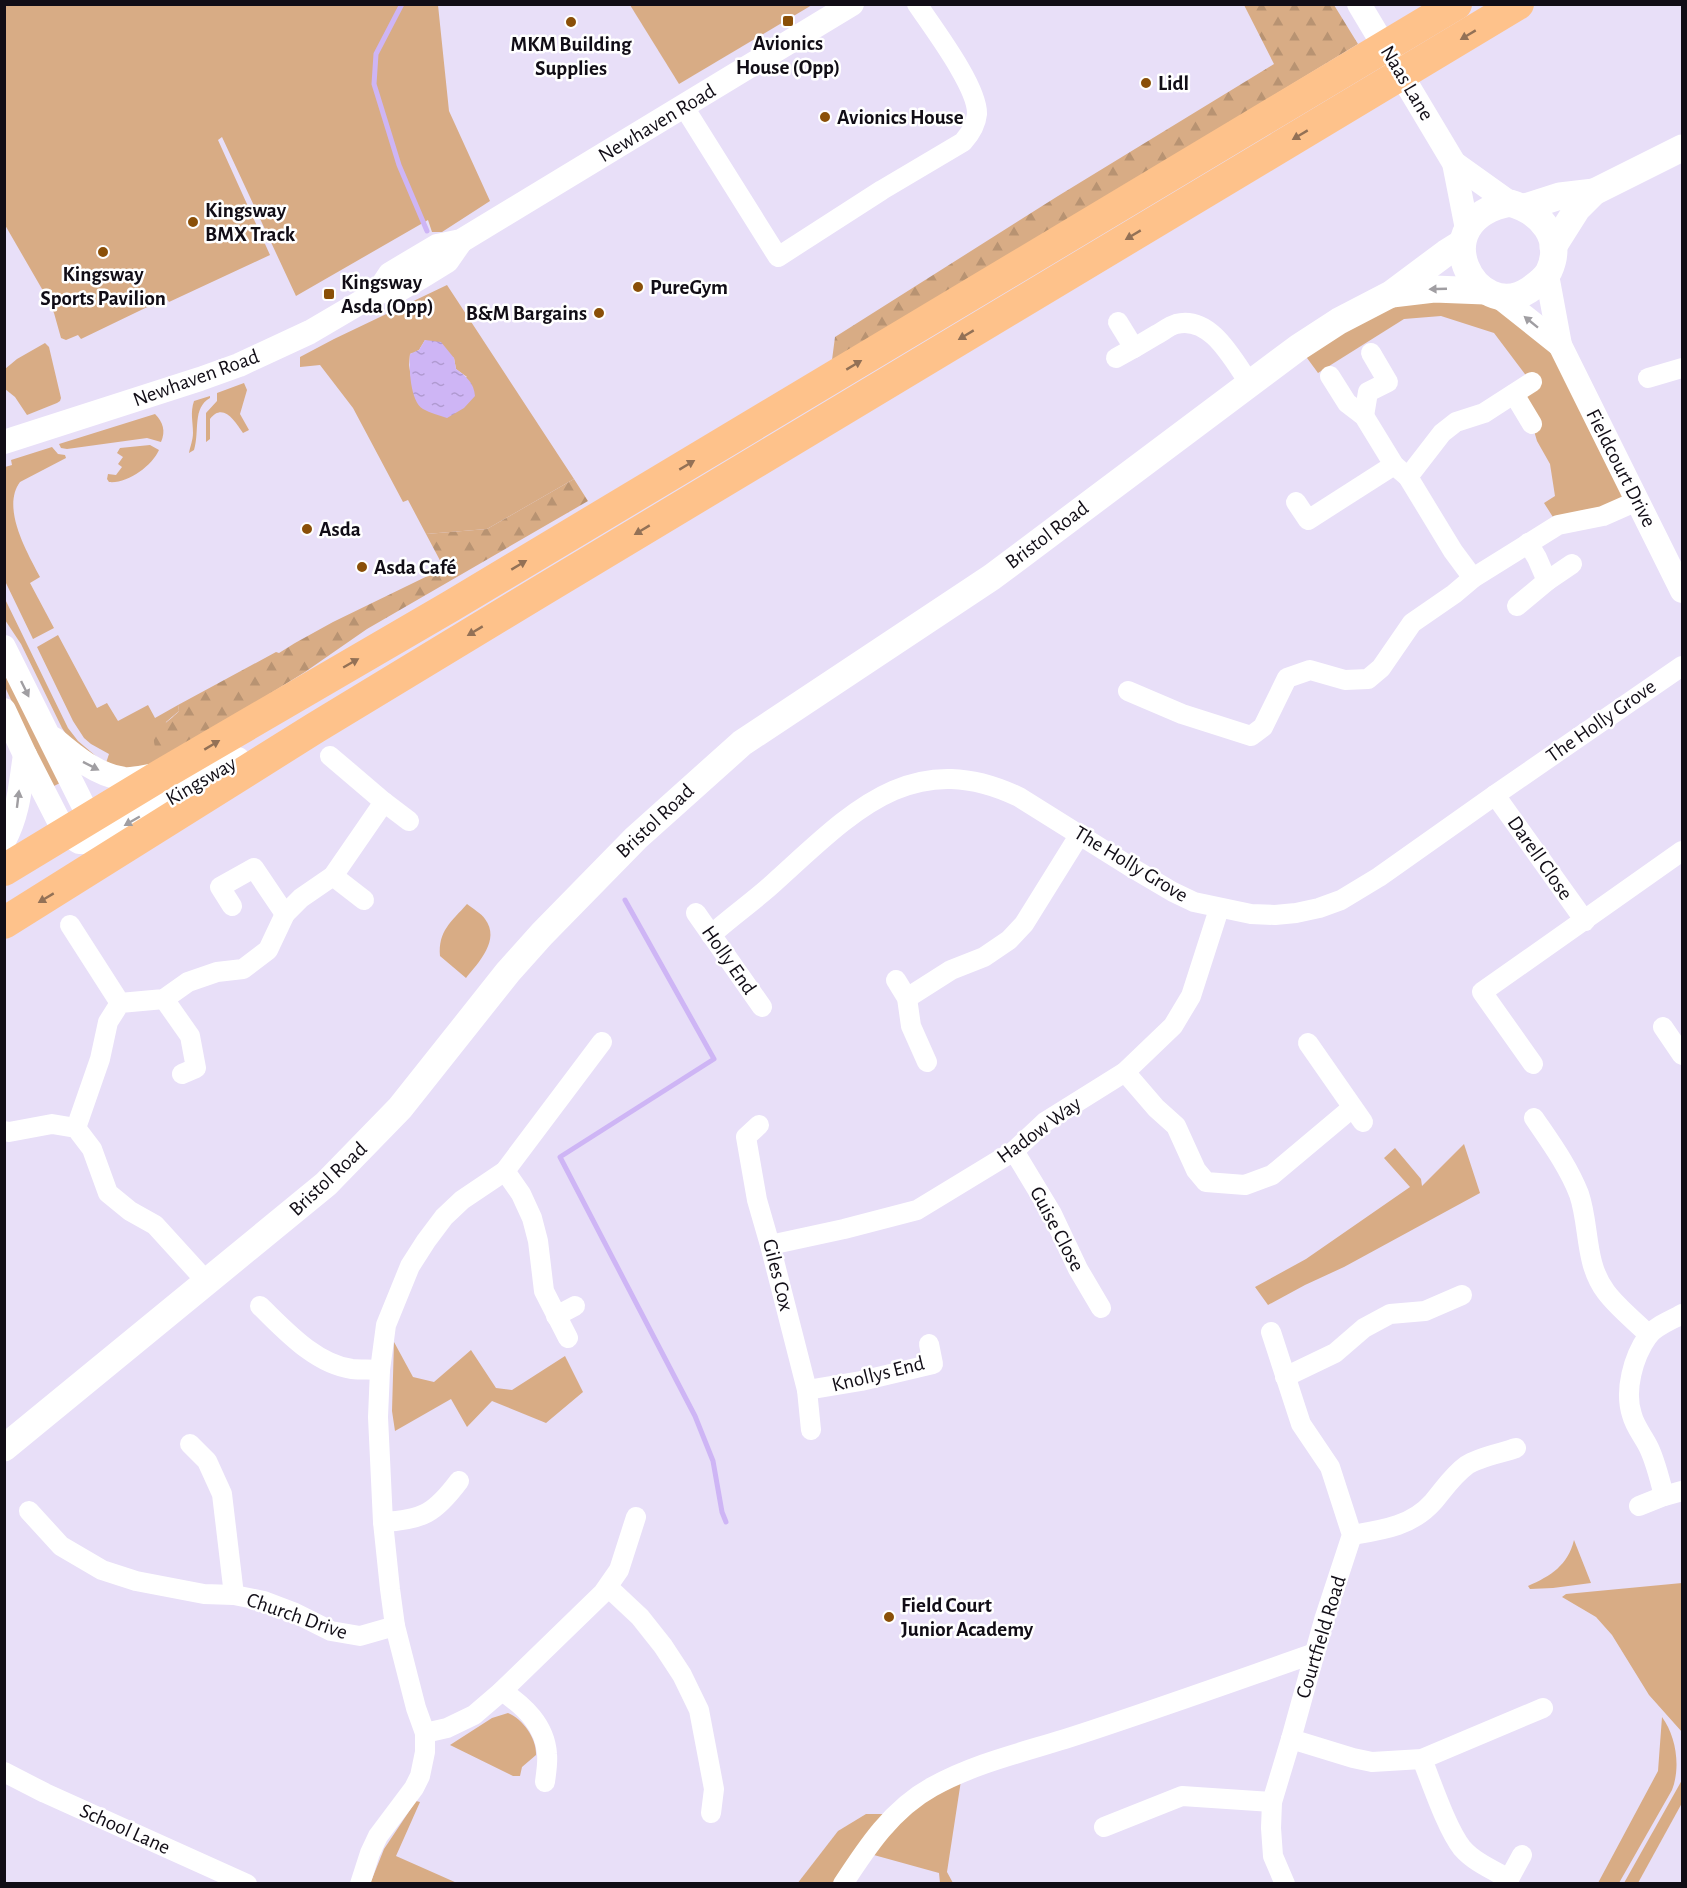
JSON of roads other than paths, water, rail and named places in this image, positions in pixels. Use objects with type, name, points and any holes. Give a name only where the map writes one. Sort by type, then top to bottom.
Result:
[{"type":"highway","points":[[4,923],[83,842],[161,775],[451,606],[1456,4]]},
{"type":"highway","points":[[4,870],[83,842],[315,728],[1518,4]]},
{"type":"main road","points":[[1553,247],[1577,209],[1594,192],[1683,148]]},
{"type":"main road","points":[[1517,205],[1544,223],[1550,233],[1553,247],[1552,263],[1547,275],[1525,293],[1493,294],[1473,280],[1462,257],[1464,236],[1485,211],[1496,206],[1517,205],[1594,192]]},
{"type":"main road","name":"Bristol Road","points":[[4,1448],[302,1205],[347,1164],[400,1107],[508,972],[542,934],[636,838],[742,743],[992,577],[1299,347],[1329,327],[1391,294],[1446,253],[1464,236]]},
{"type":"main road","name":"Bristol Road","points":[[1391,294],[1434,289],[1493,294]]},
{"type":"street","name":"Newhaven Road","points":[[4,442],[200,380],[310,332],[378,292],[400,289],[447,261],[461,241],[852,4]]},
{"type":"street","points":[[684,107],[778,257],[882,190],[963,142],[972,131],[977,116],[976,102],[960,69],[917,4]]},
{"type":"street","name":"Naas Lane","points":[[1359,4],[1454,163],[1464,236]]},
{"type":"street","name":"Naas Lane","points":[[1454,163],[1517,205]]},
{"type":"street","name":"Fieldcourt Drive","points":[[1547,275],[1560,345],[1683,591]]},
{"type":"street","name":"Fieldcourt Drive","points":[[1493,294],[1560,345]]},
{"type":"street","points":[[1118,322],[1134,348]]},
{"type":"street","points":[[1116,358],[1175,325],[1188,322],[1198,324],[1208,331],[1224,348],[1250,384]]},
{"type":"street","points":[[1364,416],[1368,392],[1388,382],[1371,353]]},
{"type":"street","points":[[1648,378],[1683,368]]},
{"type":"street","points":[[1330,376],[1347,403],[1364,416],[1473,578]]},
{"type":"street","points":[[1296,502],[1308,520],[1401,471],[1456,423],[1484,413],[1532,382]]},
{"type":"street","points":[[1514,394],[1532,424]]},
{"type":"street","points":[[1128,691],[1182,714],[1251,736],[1263,727],[1287,678],[1310,670],[1345,680],[1368,679],[1381,668],[1412,623],[1473,578],[1558,525],[1603,516],[1637,501]]},
{"type":"street","points":[[1528,543],[1547,581]]},
{"type":"street","points":[[1517,606],[1572,564]]},
{"type":"street","points":[[4,647],[45,731],[83,842]]},
{"type":"street","name":"The Holly Grove","points":[[711,935],[733,915],[759,897],[829,833],[885,793],[916,782],[955,778],[979,781],[1018,797],[1173,892],[1194,902],[1251,914],[1275,915],[1319,908],[1360,889],[1379,877],[1683,666]]},
{"type":"street","points":[[4,710],[25,755],[83,842]]},
{"type":"street","points":[[45,731],[80,760],[98,770],[124,779],[161,775]]},
{"type":"street","points":[[4,842],[17,810],[25,755]]},
{"type":"street","points":[[330,756],[409,821]]},
{"type":"street","name":"Darell Close","points":[[1495,795],[1585,921]]},
{"type":"street","points":[[120,1003],[164,999],[188,982],[217,972],[243,969],[268,950],[285,914],[301,898],[333,876],[384,802]]},
{"type":"street","points":[[907,998],[951,970],[984,957],[1009,940],[1024,924],[1080,834]]},
{"type":"street","name":"Darell Close","points":[[1533,1064],[1482,992],[1683,851]]},
{"type":"street","points":[[232,906],[220,887],[254,868],[285,914]]},
{"type":"street","points":[[333,876],[364,900]]},
{"type":"street","name":"Hadow Way","points":[[771,1245],[917,1210],[1014,1151],[1045,1122],[1125,1072],[1173,1026],[1191,996],[1219,909]]},
{"type":"street","name":"Holly End","points":[[696,913],[762,1007]]},
{"type":"street","points":[[70,925],[120,1003]]},
{"type":"street","points":[[896,980],[907,998],[911,1026],[927,1062]]},
{"type":"street","points":[[164,999],[190,1036],[196,1068],[182,1074]]},
{"type":"street","points":[[76,1128],[100,1059],[108,1022],[120,1003]]},
{"type":"street","points":[[1663,1027],[1683,1056]]},
{"type":"street","points":[[360,1884],[370,1852],[378,1836],[414,1788],[420,1776],[425,1752],[425,1733],[416,1708],[395,1626],[383,1522],[378,1417],[380,1370],[386,1325],[410,1266],[444,1217],[462,1200],[505,1171],[602,1042]]},
{"type":"street","points":[[1125,1072],[1156,1108],[1176,1126],[1196,1170],[1206,1182],[1245,1185],[1272,1175],[1358,1115],[1308,1043]]},
{"type":"street","points":[[1534,1119],[1562,1158],[1579,1195],[1588,1250],[1595,1273],[1606,1292],[1649,1335]]},
{"type":"street","points":[[4,1131],[52,1124],[76,1128],[92,1149],[108,1193],[130,1211],[155,1225],[206,1281]]},
{"type":"street","name":"Giles Cox","points":[[759,1125],[746,1137],[757,1200],[771,1245],[807,1390],[811,1430]]},
{"type":"street","name":"Guise Close","points":[[1014,1151],[1052,1214],[1078,1269],[1101,1308]]},
{"type":"street","points":[[505,1171],[521,1194],[532,1218],[538,1241],[544,1291],[568,1338]]},
{"type":"street","points":[[1286,1377],[1335,1353],[1364,1328],[1390,1314],[1425,1311],[1462,1295]]},
{"type":"street","points":[[260,1306],[295,1340],[335,1365],[351,1369],[380,1370]]},
{"type":"street","points":[[555,1316],[575,1306]]},
{"type":"street","points":[[1640,1506],[1673,1493],[1656,1467],[1632,1416],[1629,1391],[1632,1372],[1649,1335],[1683,1314]]},
{"type":"street","points":[[1270,1332],[1301,1424],[1330,1467],[1352,1535],[1392,1528],[1414,1518],[1431,1504],[1453,1476],[1470,1463],[1516,1448]]},
{"type":"street","name":"Knollys End","points":[[807,1390],[861,1381],[933,1364],[929,1344]]},
{"type":"street","name":"Church Drive","points":[[190,1444],[207,1461],[222,1494],[234,1595]]},
{"type":"street","points":[[383,1522],[413,1519],[431,1512],[459,1481]]},
{"type":"street","name":"Church Drive","points":[[29,1511],[61,1546],[102,1570],[135,1581],[204,1594],[234,1595],[264,1601],[293,1612],[331,1631],[360,1636],[395,1626]]},
{"type":"street","points":[[425,1733],[447,1728],[474,1715],[502,1691],[608,1587],[619,1570],[636,1517]]},
{"type":"street","name":"Courtfield Road","points":[[1285,1884],[1273,1856],[1272,1802],[1324,1620],[1352,1535]]},
{"type":"street","points":[[608,1587],[640,1617],[663,1646],[682,1675],[699,1710],[714,1790],[711,1813]]},
{"type":"street","points":[[843,1884],[867,1846],[895,1814],[931,1788],[972,1769],[1011,1755],[1315,1653]]},
{"type":"street","points":[[502,1691],[520,1703],[533,1717],[543,1736],[548,1754],[545,1782]]},
{"type":"street","points":[[1291,1739],[1372,1762],[1422,1760],[1543,1708]]},
{"type":"street","points":[[1422,1760],[1453,1833],[1462,1848],[1508,1882],[1522,1856]]},
{"type":"street","name":"School Lane","points":[[4,1772],[45,1793],[244,1883]]},
{"type":"street","points":[[1104,1827],[1182,1796],[1272,1802]]},
{"type":"water","points":[[425,340],[441,342],[454,358],[456,369],[473,387],[475,396],[464,408],[447,418],[423,409],[415,399],[413,392],[410,354],[419,350]]},
{"type":"waterway","points":[[402,4],[376,54],[374,84],[399,165],[427,231]]},
{"type":"waterway","points":[[625,900],[714,1059],[560,1157],[695,1416],[713,1461],[722,1512],[726,1522]]},
{"type":"place","name":"Avionics House (Opp)","points":[[788,21]]},
{"type":"place","name":"MKM Building Supplies","points":[[571,22]]},
{"type":"place","name":"Lidl","points":[[1146,83]]},
{"type":"place","name":"Avionics House","points":[[825,117]]},
{"type":"place","name":"Kingsway BMX Track","points":[[193,222]]},
{"type":"place","name":"Kingsway Sports Pavilion","points":[[103,252]]},
{"type":"place","name":"PureGym","points":[[638,287]]},
{"type":"place","name":"Kingsway Asda (Opp)","points":[[329,294]]},
{"type":"place","name":"B&M Bargains","points":[[599,313]]},
{"type":"place","name":"Asda","points":[[307,529]]},
{"type":"place","name":"Asda Café","points":[[362,567]]},
{"type":"place","name":"Field Court Junior Academy","points":[[889,1617]]}]
